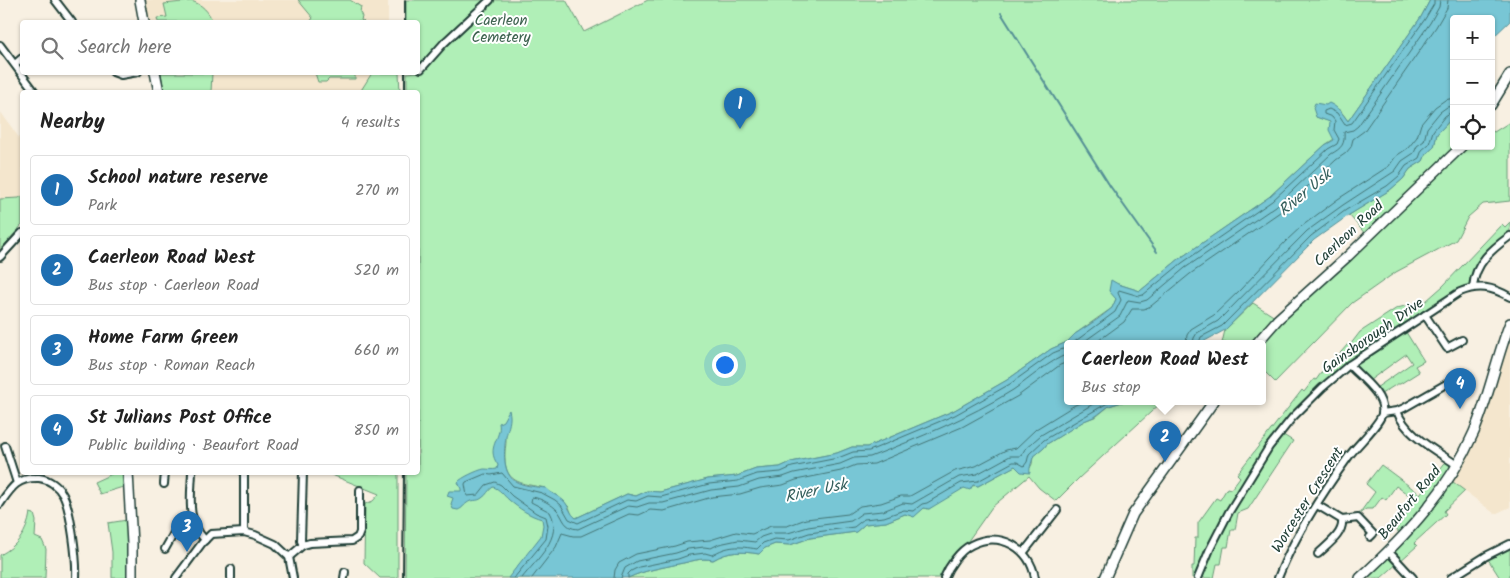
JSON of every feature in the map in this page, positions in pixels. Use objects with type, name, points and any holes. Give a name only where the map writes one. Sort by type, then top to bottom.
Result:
[{"type":"main road","points":[[140,0],[144,20]]},
{"type":"main road","points":[[1495,98],[1510,74]]},
{"type":"main road","points":[[155,75],[158,90]]},
{"type":"main road","name":"Caerleon Road","points":[[1260,340],[1278,319],[1348,256],[1458,150]]},
{"type":"main road","name":"Beaufort Road","points":[[1360,578],[1389,552],[1428,508],[1457,465],[1480,418],[1510,324]]},
{"type":"main road","points":[[1105,578],[1133,514],[1211,405]]},
{"type":"main road","points":[[128,475],[132,578]]},
{"type":"street","points":[[55,0],[70,20]]},
{"type":"street","points":[[421,68],[444,43],[490,0]]},
{"type":"street","points":[[0,45],[20,71]]},
{"type":"street","points":[[15,64],[20,60]]},
{"type":"street","points":[[23,75],[34,90]]},
{"type":"street","points":[[0,257],[20,235]]},
{"type":"street","points":[[1510,236],[1486,256],[1475,273],[1473,287],[1498,291],[1510,297]]},
{"type":"street","name":"Gainsborough Drive","points":[[1198,578],[1229,512],[1269,447],[1308,401],[1349,365],[1460,292],[1473,287]]},
{"type":"street","points":[[1425,315],[1447,348],[1462,340]]},
{"type":"street","points":[[1349,365],[1379,398],[1382,413],[1397,411],[1446,384]]},
{"type":"street","points":[[1397,411],[1400,419],[1408,429],[1457,465]]},
{"type":"street","name":"Worcester Crescent","points":[[1278,578],[1290,550],[1337,472],[1379,420],[1382,413]]},
{"type":"street","points":[[5,446],[17,483]]},
{"type":"street","points":[[164,484],[165,475]]},
{"type":"street","points":[[192,475],[191,516],[194,525],[205,540]]},
{"type":"street","points":[[244,475],[244,532]]},
{"type":"street","points":[[302,475],[303,545]]},
{"type":"street","points":[[0,504],[17,483],[24,479],[43,478],[59,489],[64,496],[68,510],[76,578]]},
{"type":"street","points":[[289,557],[303,545],[316,542],[352,541],[358,537],[360,532],[360,490]]},
{"type":"street","points":[[1317,505],[1342,520],[1358,518],[1373,534],[1370,537]]},
{"type":"street","points":[[1024,552],[1057,510]]},
{"type":"street","points":[[1318,554],[1340,531],[1342,520]]},
{"type":"street","points":[[165,549],[174,533],[194,525]]},
{"type":"street","points":[[176,578],[210,534],[244,532],[275,544],[289,557],[293,578]]},
{"type":"street","points":[[945,576],[958,555],[970,545],[986,540],[1005,541],[1024,552],[1033,567],[1036,578]]},
{"type":"street","points":[[1451,578],[1486,556],[1510,544]]},
{"type":"street","points":[[1389,552],[1413,578]]},
{"type":"street","points":[[231,569],[231,578]]},
{"type":"shaded area","points":[[140,0],[388,0],[388,20],[144,20]]},
{"type":"shaded area","points":[[155,75],[385,75],[384,90],[159,90]]},
{"type":"shaded area","points":[[0,111],[20,139],[20,197],[0,199]]},
{"type":"shaded area","points":[[1510,323],[1510,507],[1495,514],[1449,479],[1474,433]]},
{"type":"green space","points":[[298,0],[350,0],[361,7],[361,20],[312,20],[313,18]]},
{"type":"green space","name":"Caerleon Cemetery","points":[[406,0],[566,0],[584,32],[648,0],[1430,0],[1421,17],[1348,121],[1340,110],[1316,117],[1331,122],[1334,139],[1325,145],[1269,197],[1179,259],[1140,291],[1118,284],[1116,299],[1112,308],[1069,340],[1064,340],[1064,343],[1051,349],[1007,380],[953,411],[867,447],[852,447],[837,453],[791,462],[780,467],[756,469],[737,476],[708,479],[660,492],[647,491],[636,496],[627,494],[576,518],[572,515],[569,507],[558,496],[549,492],[546,488],[521,483],[510,476],[505,462],[506,437],[504,432],[503,475],[559,514],[530,578],[405,578],[406,475],[420,475],[420,90],[407,90],[407,75],[420,75],[420,20],[406,20]]},
{"type":"green space","points":[[191,1],[205,9],[212,20],[158,20],[157,18],[167,17],[164,4]]},
{"type":"green space","points":[[161,75],[212,75],[211,90],[164,90]]},
{"type":"green space","points":[[316,75],[355,75],[355,79],[329,79],[326,82],[318,82]]},
{"type":"green space","points":[[371,75],[399,75],[400,90],[361,90]]},
{"type":"green space","points":[[1450,120],[1450,150],[1495,150],[1495,131],[1510,122],[1510,201],[1483,204],[1468,217],[1456,240],[1396,272],[1352,303],[1275,382],[1266,373],[1266,340],[1223,340],[1225,330],[1253,303],[1278,319],[1367,236],[1349,215],[1390,190],[1403,179],[1410,169],[1423,161],[1426,154],[1434,147],[1437,134]]},
{"type":"green space","points":[[19,198],[20,227],[0,250],[0,199]]},
{"type":"green space","points":[[1510,222],[1510,236],[1486,256],[1473,287],[1404,329],[1424,361],[1415,366],[1419,372],[1378,396],[1373,390],[1412,363],[1406,354],[1366,383],[1349,365],[1280,433],[1293,441],[1248,509],[1238,513],[1235,530],[1231,530],[1228,547],[1224,547],[1221,564],[1217,564],[1214,578],[1192,578],[1195,538],[1198,538],[1198,523],[1216,498],[1220,500],[1227,488],[1231,489],[1240,477],[1237,474],[1302,390],[1304,392],[1326,366],[1328,367],[1348,344],[1350,345],[1360,332],[1397,308],[1426,301],[1443,286],[1502,224],[1505,227]]},
{"type":"green space","points":[[1159,405],[1056,501],[1039,488],[1029,476],[992,507],[944,578],[628,578],[647,571],[696,560],[713,560],[730,553],[747,552],[759,554],[765,548],[775,544],[790,545],[810,538],[856,532],[865,524],[886,522],[905,514],[914,516],[924,508],[929,509],[952,493],[966,487],[978,486],[1015,466],[1030,468],[1033,457],[1047,444],[1084,421],[1097,416],[1109,406]]},
{"type":"green space","points":[[1448,459],[1457,465],[1449,479],[1465,491],[1444,511],[1446,514],[1414,543],[1417,546],[1381,578],[1360,578],[1402,537],[1396,529],[1416,500],[1396,486],[1386,500],[1382,497],[1373,509],[1366,509],[1359,514],[1375,492],[1366,484],[1381,465],[1420,494]]},
{"type":"green space","points":[[109,475],[122,475],[123,487],[100,494],[94,482]]},
{"type":"green space","points":[[332,475],[398,475],[398,578],[380,578],[364,563],[365,504],[373,501],[379,494]]},
{"type":"green space","points":[[30,513],[34,514],[36,521],[35,537],[42,540],[46,549],[45,578],[0,578],[0,555],[16,543],[24,533]]},
{"type":"green space","points":[[127,520],[128,578],[112,578],[112,552],[108,523]]},
{"type":"green space","points":[[1510,544],[1510,578],[1500,578],[1486,556]]},
{"type":"water","name":"River Usk","points":[[1430,0],[1510,0],[1510,21],[1495,35],[1495,15],[1450,15],[1450,120],[1437,134],[1434,147],[1426,154],[1423,161],[1410,169],[1403,179],[1390,190],[1349,215],[1314,240],[1225,330],[1207,340],[1069,340],[1112,308],[1116,299],[1109,291],[1111,280],[1140,291],[1179,259],[1269,197],[1325,145],[1334,140],[1329,130],[1330,122],[1316,117],[1313,108],[1315,103],[1326,105],[1329,103],[1340,110],[1348,121],[1421,17]]},
{"type":"water","name":"River Usk","points":[[1064,343],[1064,405],[1112,405],[1047,444],[1033,457],[1030,473],[1021,472],[1015,466],[978,486],[973,485],[970,490],[964,488],[929,509],[924,508],[914,517],[905,514],[886,522],[865,524],[856,532],[810,538],[790,545],[775,544],[765,548],[759,554],[747,552],[730,553],[713,560],[696,560],[647,571],[628,578],[508,578],[541,536],[542,519],[520,509],[493,487],[484,497],[469,502],[458,510],[453,509],[451,504],[453,498],[447,496],[449,491],[461,491],[458,482],[470,474],[484,469],[497,469],[498,465],[494,459],[493,448],[498,434],[499,423],[503,421],[509,410],[510,420],[506,437],[505,455],[508,473],[518,483],[546,488],[564,501],[576,518],[627,494],[636,496],[647,491],[660,492],[708,479],[737,476],[756,469],[780,467],[791,462],[837,453],[852,447],[867,447],[953,411],[1007,380],[1051,349]]},
{"type":"waterway","points":[[1001,13],[1110,186],[1157,252]]},
{"type":"railway","points":[[405,0],[405,20]]},
{"type":"railway","points":[[405,75],[405,90]]},
{"type":"railway","points":[[403,578],[404,475]]},
{"type":"place","name":"School nature reserve","points":[[740,129]]},
{"type":"place","name":"St Julians Post Office","points":[[1460,409]]},
{"type":"place","name":"Caerleon Road West","points":[[1165,462]]},
{"type":"place","name":"Home Farm Green","points":[[187,552]]}]
